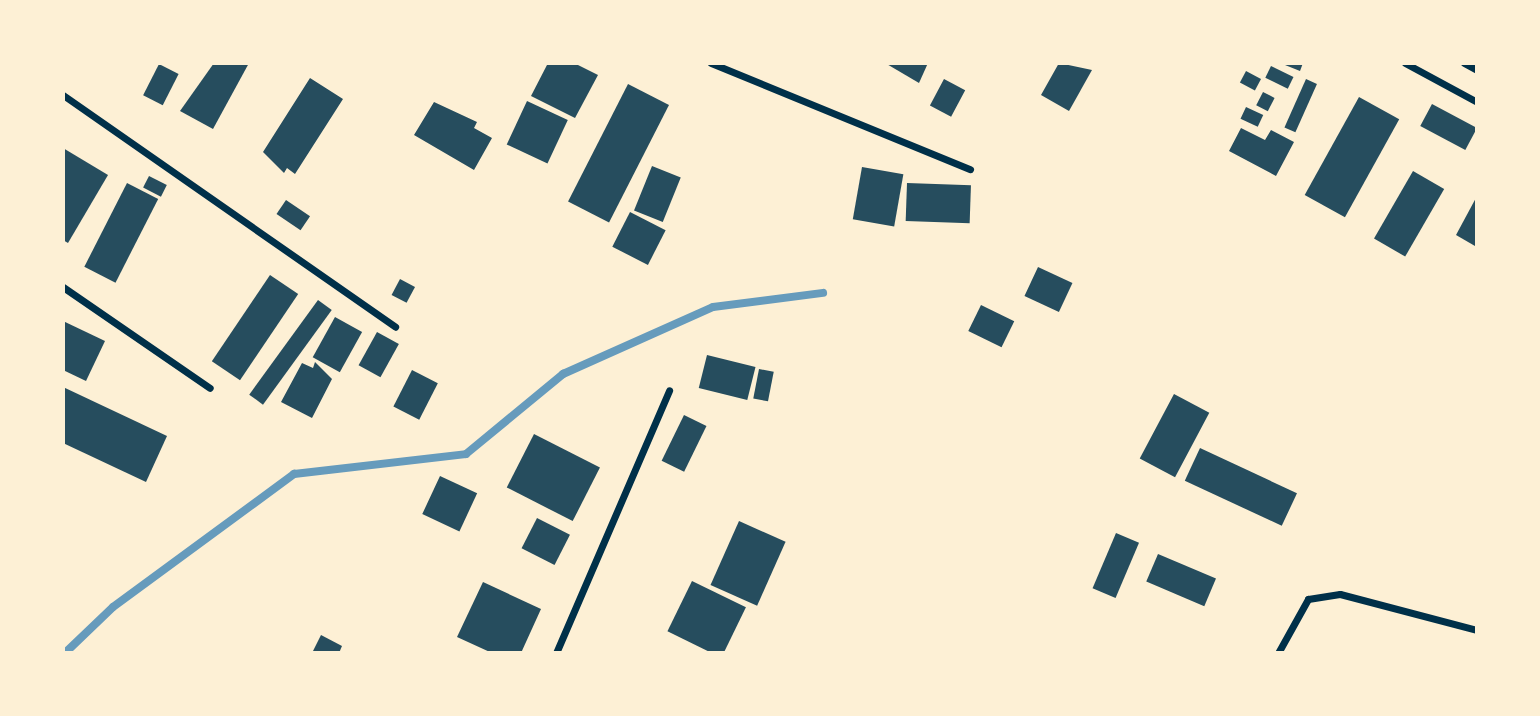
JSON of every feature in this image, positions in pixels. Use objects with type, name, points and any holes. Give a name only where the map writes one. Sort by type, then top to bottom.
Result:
[{"type":"street","points":[[711,63],[970,169]]},
{"type":"street","points":[[1405,63],[1477,102]]},
{"type":"street","points":[[1464,63],[1477,70]]},
{"type":"street","points":[[63,95],[395,327]]},
{"type":"street","points":[[63,287],[210,388]]},
{"type":"street","points":[[556,653],[669,390]]},
{"type":"street","points":[[1279,653],[1308,598],[1340,594],[1477,630]]},
{"type":"building","points":[[214,63],[249,63],[213,129],[180,111]]},
{"type":"building","points":[[548,63],[574,63],[598,75],[575,118],[531,96]]},
{"type":"building","points":[[885,63],[928,63],[919,83]]},
{"type":"building","points":[[1059,63],[1092,70],[1069,111],[1041,95]]},
{"type":"building","points":[[1280,63],[1303,63],[1300,71]]},
{"type":"building","points":[[159,64],[179,74],[163,105],[143,95]]},
{"type":"building","points":[[1271,66],[1293,77],[1288,89],[1265,78]]},
{"type":"building","points":[[1246,71],[1261,79],[1255,90],[1240,82]]},
{"type":"building","points":[[310,78],[343,99],[295,174],[287,168],[284,173],[263,152]]},
{"type":"building","points":[[944,79],[965,90],[951,117],[930,105]]},
{"type":"building","points":[[1306,79],[1317,84],[1295,132],[1284,127]]},
{"type":"building","points":[[628,84],[669,105],[609,222],[568,202]]},
{"type":"building","points":[[1263,92],[1275,98],[1268,111],[1256,105]]},
{"type":"building","points":[[1359,97],[1399,119],[1345,217],[1305,195]]},
{"type":"building","points":[[527,101],[568,120],[547,164],[507,145]]},
{"type":"building","points":[[434,102],[477,122],[474,128],[492,138],[474,170],[414,135]]},
{"type":"building","points":[[1432,104],[1477,128],[1465,150],[1420,126]]},
{"type":"building","points":[[1246,107],[1263,115],[1258,127],[1241,119]]},
{"type":"building","points":[[1241,128],[1265,140],[1271,130],[1294,142],[1276,176],[1229,151]]},
{"type":"building","points":[[63,148],[108,175],[68,243],[63,240]]},
{"type":"building","points":[[652,166],[681,178],[663,222],[634,211]]},
{"type":"building","points":[[862,167],[903,174],[894,226],[853,219]]},
{"type":"building","points":[[1413,171],[1444,189],[1405,257],[1374,239]]},
{"type":"building","points":[[149,176],[167,185],[161,197],[143,188]]},
{"type":"building","points":[[127,183],[158,199],[116,283],[84,267]]},
{"type":"building","points":[[907,183],[971,185],[970,223],[906,221]]},
{"type":"building","points":[[1477,196],[1477,242],[1475,246],[1456,235]]},
{"type":"building","points":[[286,200],[310,216],[301,230],[276,214]]},
{"type":"building","points":[[630,212],[666,230],[648,265],[612,247]]},
{"type":"building","points":[[1038,267],[1072,283],[1059,312],[1024,296]]},
{"type":"building","points":[[270,275],[298,294],[240,380],[212,361]]},
{"type":"building","points":[[400,279],[415,287],[407,303],[392,295]]},
{"type":"building","points":[[318,300],[332,310],[263,405],[249,395]]},
{"type":"building","points":[[981,305],[1014,321],[1002,347],[968,331]]},
{"type":"building","points":[[335,317],[362,332],[340,372],[313,357]]},
{"type":"building","points":[[63,321],[105,341],[86,381],[63,370]]},
{"type":"building","points":[[377,332],[399,344],[380,377],[359,365]]},
{"type":"building","points":[[707,355],[756,367],[747,400],[699,388]]},
{"type":"building","points":[[315,362],[332,379],[312,418],[281,402],[302,363],[313,368]]},
{"type":"building","points":[[759,369],[774,372],[768,401],[753,398]]},
{"type":"building","points":[[412,370],[438,383],[419,420],[393,407]]},
{"type":"building","points":[[63,387],[167,436],[146,482],[63,443]]},
{"type":"building","points":[[1174,394],[1209,413],[1175,477],[1140,458]]},
{"type":"building","points":[[684,415],[706,426],[684,472],[662,461]]},
{"type":"building","points":[[534,434],[600,468],[573,521],[507,487]]},
{"type":"building","points":[[1200,448],[1297,493],[1282,526],[1185,481]]},
{"type":"building","points":[[440,476],[477,493],[459,531],[422,514]]},
{"type":"building","points":[[537,518],[570,535],[555,565],[522,548]]},
{"type":"building","points":[[739,521],[786,542],[757,606],[711,585]]},
{"type":"building","points":[[1116,533],[1139,543],[1116,598],[1093,588]]},
{"type":"building","points":[[1158,554],[1216,579],[1204,606],[1146,582]]},
{"type":"building","points":[[692,581],[746,607],[724,653],[712,653],[667,631]]},
{"type":"building","points":[[483,582],[541,609],[521,653],[492,653],[457,637]]},
{"type":"building","points":[[321,635],[342,646],[339,653],[312,653]]},
{"type":"waterway","points":[[65,653],[113,607],[294,474],[466,454],[563,374],[713,307],[823,293]]}]
